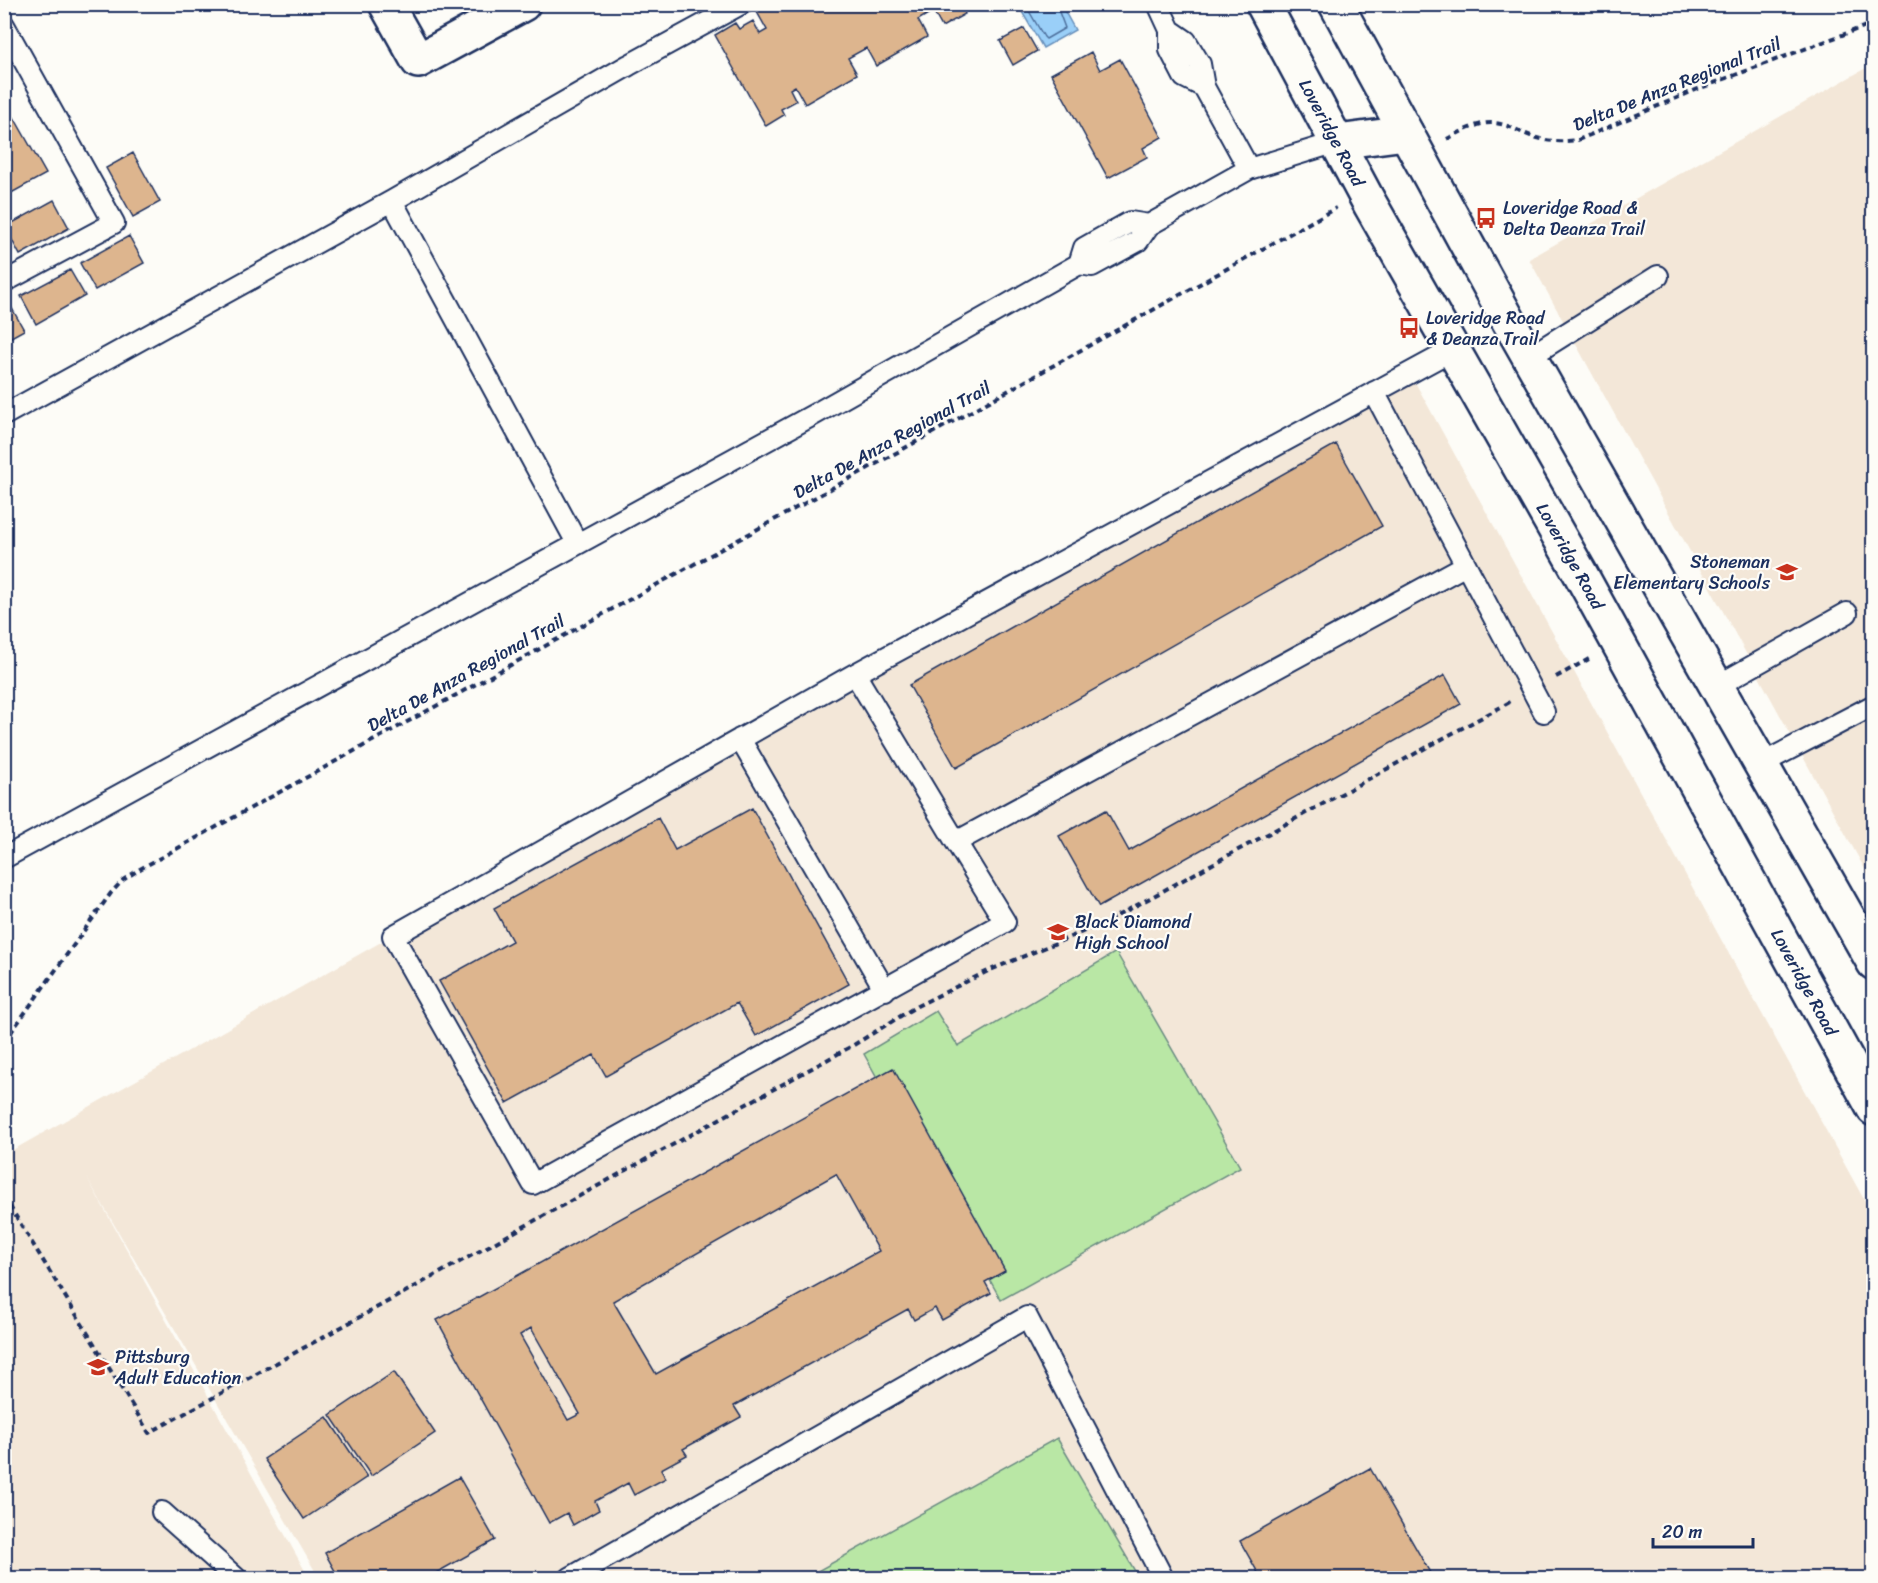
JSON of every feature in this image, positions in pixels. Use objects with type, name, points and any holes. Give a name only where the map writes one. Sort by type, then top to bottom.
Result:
[{"type":"main road","points":[[386,4],[418,61],[523,4]]},
{"type":"main road","name":"Loveridge Road","points":[[1263,4],[1364,191],[1581,573],[1874,1109]]},
{"type":"main road","points":[[1336,4],[1529,357],[1874,963]]},
{"type":"main road","points":[[1337,142],[1413,145]]},
{"type":"lane","points":[[4,415],[392,201],[628,65],[741,4]]},
{"type":"lane","points":[[1158,4],[1170,30],[1170,50],[1184,77],[1204,87],[1249,169]]},
{"type":"lane","points":[[4,25],[114,223],[4,282]]},
{"type":"lane","points":[[4,858],[815,414],[1079,264],[1084,248],[1130,222],[1149,225],[1249,169],[1337,142]]},
{"type":"lane","points":[[392,201],[577,543]]},
{"type":"lane","points":[[1529,357],[1658,276]]},
{"type":"lane","points":[[855,674],[1005,922],[533,1184],[393,936],[855,674],[1454,349]]},
{"type":"lane","points":[[1374,392],[1544,712]]},
{"type":"lane","points":[[956,842],[1466,565]]},
{"type":"lane","points":[[1717,686],[1847,613]]},
{"type":"lane","points":[[1761,764],[1874,705]]},
{"type":"lane","points":[[740,739],[885,990]]},
{"type":"lane","points":[[570,1578],[1027,1317],[1163,1578]]},
{"type":"lane","points":[[162,1512],[236,1578]]},
{"type":"path","name":"Delta De Anza Regional Trail","points":[[1413,145],[1490,123],[1506,125],[1545,140],[1561,142],[1578,140],[1698,89],[1874,23]]},
{"type":"path","name":"Delta De Anza Regional Trail","points":[[4,1042],[111,892],[123,880],[140,869],[934,432],[1364,191]]},
{"type":"shaded area","name":"Stoneman Elementary Schools","points":[[1873,64],[1873,884],[1529,259]]},
{"type":"shaded area","name":"Black Diamond High School","points":[[1405,364],[1873,1216],[1873,1578],[319,1578],[86,1176],[309,1578],[5,1578],[4,1155]]},
{"type":"green space","points":[[1116,952],[1240,1167],[1001,1300],[864,1054],[936,1011],[958,1046]]},
{"type":"green space","points":[[1057,1438],[1139,1578],[805,1578]]},
{"type":"water","points":[[1018,5],[1061,5],[1075,30],[1043,48]]},
{"type":"building","points":[[770,4],[961,4],[965,14],[942,27],[933,11],[918,20],[927,37],[876,66],[866,48],[848,58],[857,74],[805,104],[795,86],[790,89],[796,101],[781,109],[784,115],[766,126],[715,35],[735,23],[739,29],[753,21],[760,34],[767,30],[757,12]]},
{"type":"building","points":[[1024,28],[1037,51],[1013,65],[1000,41]]},
{"type":"building","points":[[1091,52],[1100,70],[1120,59],[1162,137],[1143,148],[1147,157],[1108,178],[1051,74]]},
{"type":"building","points":[[11,112],[46,174],[4,197],[4,116]]},
{"type":"building","points":[[133,153],[160,202],[133,217],[106,168]]},
{"type":"building","points":[[54,200],[69,228],[20,255],[5,227]]},
{"type":"building","points":[[129,236],[144,263],[95,290],[80,263]]},
{"type":"building","points":[[70,270],[85,296],[36,324],[21,296]]},
{"type":"building","points":[[9,303],[24,330],[4,341],[4,305]]},
{"type":"building","points":[[1336,444],[1382,526],[956,768],[909,685]]},
{"type":"building","points":[[1445,675],[1461,704],[1099,907],[1059,836],[1106,810],[1129,851]]},
{"type":"building","points":[[752,808],[849,984],[756,1036],[737,1003],[606,1076],[594,1055],[507,1103],[439,981],[512,941],[494,908],[658,818],[675,850]]},
{"type":"building","points":[[893,1068],[1005,1271],[985,1282],[991,1293],[942,1320],[935,1308],[914,1320],[908,1309],[734,1406],[741,1417],[683,1449],[687,1455],[661,1469],[666,1478],[634,1495],[628,1483],[595,1501],[599,1510],[573,1525],[567,1513],[549,1523],[437,1320]],"holes":[[[836,1174],[879,1251],[656,1374],[613,1301]],[[531,1328],[580,1414],[568,1420],[520,1335]]]},
{"type":"building","points":[[394,1372],[435,1433],[371,1476],[330,1415]]},
{"type":"building","points":[[327,1417],[367,1477],[304,1519],[264,1459]]},
{"type":"building","points":[[1370,1468],[1433,1578],[1261,1578],[1240,1541]]},
{"type":"building","points":[[459,1477],[495,1540],[427,1578],[339,1578],[325,1553]]},
{"type":"place","name":"Loveridge Road & Delta Deanza Trail","points":[[1486,218]]},
{"type":"place","name":"Loveridge Road & Deanza Trail","points":[[1409,328]]},
{"type":"place","name":"Stoneman Elementary Schools","points":[[1787,572]]},
{"type":"place","name":"Black Diamond High School","points":[[1058,932]]},
{"type":"place","name":"Pittsburg Adult Education","points":[[98,1367]]}]
